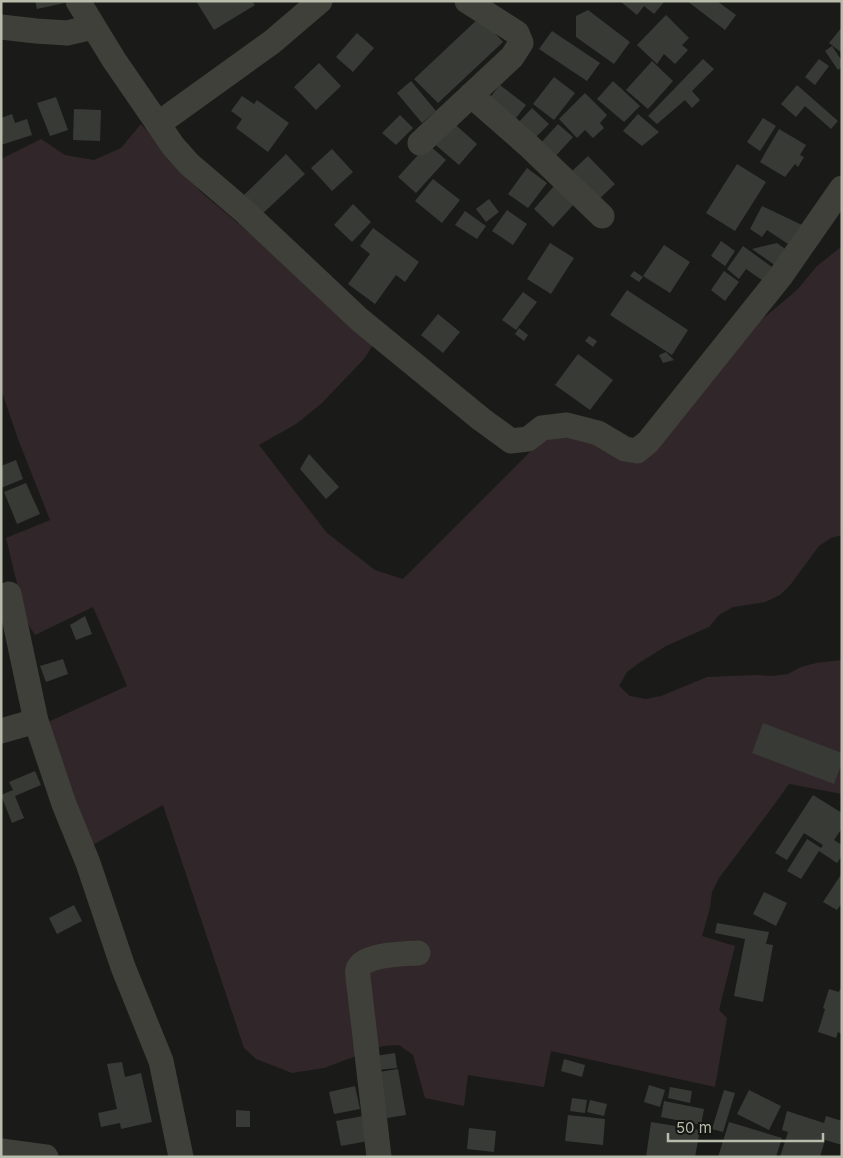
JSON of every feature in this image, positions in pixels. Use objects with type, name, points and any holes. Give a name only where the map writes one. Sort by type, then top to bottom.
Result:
[{"type":"street","points":[[78,1],[114,60],[173,146],[189,164],[244,211],[360,320],[481,419],[511,441],[528,439],[542,428],[567,425],[598,433],[625,449],[637,451],[648,442],[780,277],[842,188]]},
{"type":"street","points":[[158,124],[272,42],[320,1]]},
{"type":"street","points":[[420,143],[512,57],[520,43],[517,33],[467,1]]},
{"type":"street","points":[[1,27],[67,33],[93,27]]},
{"type":"street","points":[[471,95],[528,145],[602,216]]},
{"type":"street","points":[[9,594],[36,721],[64,804],[88,863],[123,967],[160,1061],[181,1157]]},
{"type":"street","points":[[1,731],[36,721]]},
{"type":"street","points":[[379,1157],[358,969],[363,962],[378,957],[418,953]]},
{"type":"street","points":[[1,1151],[46,1157]]},
{"type":"shaded area","points":[[141,124],[201,192],[376,340],[364,359],[321,404],[296,424],[259,445],[327,533],[375,570],[403,579],[568,414],[629,449],[716,358],[797,290],[817,266],[842,246],[842,535],[831,538],[819,546],[791,584],[780,595],[765,602],[733,607],[719,615],[709,627],[666,646],[639,663],[627,672],[619,686],[630,696],[646,699],[661,696],[707,677],[788,674],[801,667],[816,663],[842,660],[842,794],[789,784],[719,878],[712,892],[710,908],[702,936],[735,946],[719,1010],[727,1018],[715,1087],[551,1051],[544,1087],[468,1075],[464,1106],[425,1098],[413,1055],[399,1045],[383,1046],[324,1068],[292,1073],[256,1059],[244,1048],[163,805],[91,846],[48,722],[127,686],[93,607],[35,635],[26,621],[6,538],[50,520],[18,439],[1,389],[1,159],[41,139],[65,155],[94,160],[121,148]]},
{"type":"building","points":[[35,1],[69,1],[69,2],[37,9]]},
{"type":"building","points":[[196,1],[252,1],[255,5],[214,30]]},
{"type":"building","points":[[620,1],[665,1],[654,14],[644,6],[637,15]]},
{"type":"building","points":[[687,1],[717,1],[736,15],[725,30]]},
{"type":"building","points":[[588,10],[630,42],[614,64],[576,37],[576,16]]},
{"type":"building","points":[[666,15],[689,38],[682,45],[688,50],[675,64],[664,54],[657,64],[637,45]]},
{"type":"building","points":[[480,17],[503,42],[438,103],[414,79]]},
{"type":"building","points":[[842,27],[842,53],[829,43]]},
{"type":"building","points":[[552,31],[600,63],[587,81],[539,49]]},
{"type":"building","points":[[357,33],[374,48],[353,72],[336,57]]},
{"type":"building","points":[[832,46],[842,61],[842,67],[838,70],[825,51]]},
{"type":"building","points":[[703,59],[714,69],[692,91],[700,100],[692,108],[685,100],[657,124],[648,116]]},
{"type":"building","points":[[819,59],[829,66],[815,85],[805,77]]},
{"type":"building","points":[[652,61],[673,81],[648,109],[626,90]]},
{"type":"building","points":[[319,63],[341,86],[316,110],[294,87]]},
{"type":"building","points":[[554,77],[575,93],[554,120],[533,104]]},
{"type":"building","points":[[411,81],[436,111],[422,123],[397,93]]},
{"type":"building","points":[[613,81],[640,106],[624,122],[597,99]]},
{"type":"building","points":[[500,85],[526,105],[513,122],[487,101]]},
{"type":"building","points":[[797,85],[838,121],[831,129],[805,106],[796,117],[781,104]]},
{"type":"building","points":[[585,93],[607,115],[600,123],[604,128],[593,138],[585,130],[577,138],[559,119]]},
{"type":"building","points":[[242,96],[254,104],[257,100],[289,123],[268,152],[236,128],[242,119],[231,111]]},
{"type":"building","points":[[56,97],[68,130],[50,136],[37,103]]},
{"type":"building","points":[[532,108],[549,124],[533,140],[517,124]]},
{"type":"building","points":[[74,109],[101,110],[100,141],[73,140]]},
{"type":"building","points":[[12,114],[15,123],[27,119],[32,135],[1,145],[1,118]]},
{"type":"building","points":[[638,114],[659,132],[642,146],[623,131]]},
{"type":"building","points":[[400,115],[413,128],[396,145],[382,133]]},
{"type":"building","points":[[763,118],[776,126],[760,151],[747,142]]},
{"type":"building","points":[[449,119],[477,144],[459,165],[431,141]]},
{"type":"building","points":[[558,124],[573,137],[553,159],[539,145]]},
{"type":"building","points":[[779,129],[806,145],[800,155],[804,157],[798,167],[795,164],[785,177],[760,162]]},
{"type":"building","points":[[428,144],[446,160],[416,193],[398,177]]},
{"type":"building","points":[[332,149],[353,172],[332,191],[311,168]]},
{"type":"building","points":[[286,154],[305,174],[261,215],[243,196]]},
{"type":"building","points":[[588,156],[615,184],[597,201],[570,173]]},
{"type":"building","points":[[737,164],[766,182],[735,231],[706,213]]},
{"type":"building","points":[[527,168],[547,183],[528,208],[508,194]]},
{"type":"building","points":[[433,179],[460,200],[442,223],[415,201]]},
{"type":"building","points":[[554,186],[574,204],[553,227],[534,209]]},
{"type":"building","points":[[489,199],[499,212],[486,222],[476,209]]},
{"type":"building","points":[[353,204],[371,222],[352,242],[334,225]]},
{"type":"building","points":[[762,206],[802,225],[788,244],[767,230],[762,237],[750,229]]},
{"type":"building","points":[[507,210],[527,224],[513,245],[492,231]]},
{"type":"building","points":[[465,211],[486,226],[477,239],[455,225]]},
{"type":"building","points":[[373,228],[419,262],[405,282],[396,275],[375,304],[348,284],[370,254],[360,246]]},
{"type":"building","points":[[721,241],[735,251],[725,266],[711,256]]},
{"type":"building","points":[[550,243],[574,258],[551,294],[527,279]]},
{"type":"building","points":[[777,243],[788,251],[776,266],[752,249]]},
{"type":"building","points":[[664,245],[690,262],[670,293],[643,276]]},
{"type":"building","points":[[743,246],[776,270],[766,283],[746,269],[739,279],[727,269]]},
{"type":"building","points":[[634,271],[643,277],[639,282],[630,276]]},
{"type":"building","points":[[724,271],[739,282],[725,301],[711,290]]},
{"type":"building","points":[[627,290],[688,330],[672,355],[610,315]]},
{"type":"building","points":[[523,292],[537,302],[516,330],[502,320]]},
{"type":"building","points":[[438,314],[460,332],[443,353],[421,335]]},
{"type":"building","points":[[519,328],[528,335],[524,341],[515,334]]},
{"type":"building","points":[[589,336],[597,341],[593,347],[585,341]]},
{"type":"building","points":[[666,352],[674,360],[663,363],[659,355]]},
{"type":"building","points":[[578,354],[613,380],[590,410],[555,385]]},
{"type":"building","points":[[309,454],[339,487],[326,499],[300,469]]},
{"type":"building","points":[[16,460],[23,479],[1,488],[1,466]]},
{"type":"building","points":[[26,483],[40,514],[17,524],[4,492]]},
{"type":"building","points":[[85,616],[92,634],[76,640],[70,625]]},
{"type":"building","points":[[63,659],[68,674],[46,682],[40,666]]},
{"type":"building","points":[[763,723],[842,753],[842,763],[834,784],[752,753]]},
{"type":"building","points":[[35,771],[41,785],[15,796],[24,818],[12,823],[1,795],[13,790],[9,782]]},
{"type":"building","points":[[813,795],[842,813],[842,828],[834,840],[842,845],[842,856],[837,863],[819,851],[801,879],[787,871],[807,839],[821,848],[823,845],[804,833],[787,860],[775,853]]},
{"type":"building","points":[[842,873],[842,903],[837,910],[823,902]]},
{"type":"building","points":[[764,892],[787,903],[776,926],[753,914]]},
{"type":"building","points":[[74,905],[82,921],[57,934],[49,918]]},
{"type":"building","points":[[717,923],[769,932],[766,944],[773,945],[763,1002],[734,996],[745,939],[715,933]]},
{"type":"building","points":[[829,989],[839,992],[842,989],[842,1034],[838,1032],[836,1038],[818,1032]]},
{"type":"building","points":[[395,1053],[397,1068],[377,1070],[375,1056]]},
{"type":"building","points":[[564,1059],[585,1065],[582,1077],[561,1071]]},
{"type":"building","points":[[122,1062],[125,1077],[141,1073],[152,1122],[121,1129],[120,1123],[101,1127],[98,1113],[117,1109],[107,1064]]},
{"type":"building","points":[[398,1069],[406,1115],[387,1118],[379,1072]]},
{"type":"building","points":[[649,1085],[665,1090],[660,1107],[644,1102]]},
{"type":"building","points":[[355,1086],[360,1109],[334,1114],[329,1092]]},
{"type":"building","points":[[670,1087],[692,1091],[690,1103],[668,1098]]},
{"type":"building","points":[[724,1090],[735,1093],[723,1132],[712,1129]]},
{"type":"building","points":[[749,1090],[781,1106],[769,1130],[737,1114]]},
{"type":"building","points":[[572,1098],[587,1100],[585,1113],[570,1111]]},
{"type":"building","points":[[590,1100],[607,1104],[604,1116],[587,1112]]},
{"type":"building","points":[[664,1101],[704,1109],[701,1125],[661,1117]]},
{"type":"building","points":[[236,1110],[250,1111],[250,1127],[236,1127]]},
{"type":"building","points":[[787,1111],[824,1123],[826,1116],[842,1121],[842,1145],[825,1140],[820,1157],[780,1157],[788,1132],[782,1130]]},
{"type":"building","points":[[568,1115],[605,1119],[603,1145],[565,1141]]},
{"type":"building","points":[[363,1116],[368,1141],[341,1146],[336,1121]]},
{"type":"building","points":[[651,1122],[700,1130],[695,1157],[646,1157]]},
{"type":"building","points":[[729,1122],[782,1138],[776,1157],[718,1157]]},
{"type":"building","points":[[469,1128],[496,1131],[494,1152],[467,1149]]}]
